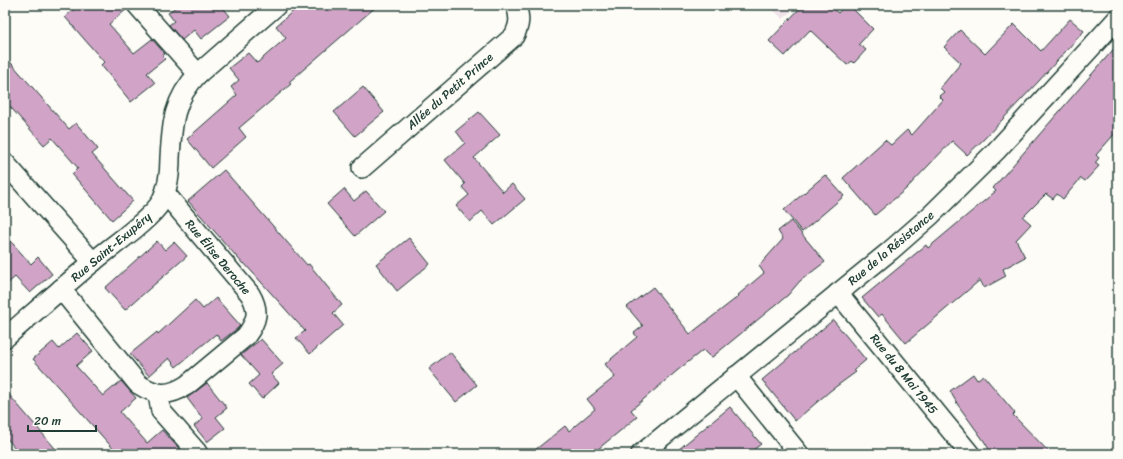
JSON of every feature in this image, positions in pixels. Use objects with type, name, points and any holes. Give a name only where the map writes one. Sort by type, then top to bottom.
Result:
[{"type":"street","points":[[137,5],[198,74]]},
{"type":"street","name":"Rue Saint-Exupéry","points":[[5,338],[150,215],[160,203],[165,192],[170,172],[173,117],[188,84],[277,5]]},
{"type":"street","name":"Allée du Petit Prince","points":[[362,168],[514,36],[518,28],[520,16],[516,5]]},
{"type":"street","name":"Rue de la Résistance","points":[[641,454],[926,220],[979,170],[1118,18]]},
{"type":"street","points":[[5,163],[93,262]]},
{"type":"street","name":"Rue Élise Deroche","points":[[158,394],[166,394],[178,390],[187,384],[246,336],[253,327],[256,318],[256,308],[250,294],[165,192]]},
{"type":"street","points":[[61,290],[138,384],[158,394],[161,410],[197,452]]},
{"type":"street","name":"Rue du 8 Mai 1945","points":[[838,293],[970,454]]},
{"type":"street","points":[[736,376],[799,454]]},
{"type":"shaded area","points":[[768,5],[798,5],[783,19]]},
{"type":"building","points":[[79,5],[126,5],[127,9],[109,24],[134,53],[152,39],[165,54],[162,56],[165,59],[147,73],[155,83],[131,102],[101,65],[104,62],[65,17]]},
{"type":"building","points":[[178,5],[221,5],[230,16],[201,39],[194,30],[182,40],[169,25],[174,21],[168,13]]},
{"type":"building","points":[[300,5],[378,5],[289,82],[291,84],[239,128],[246,137],[211,168],[187,139],[237,95],[231,87],[239,80],[229,68],[248,53],[257,63],[286,38],[276,26]]},
{"type":"building","points":[[803,5],[829,5],[838,13],[845,5],[849,5],[873,29],[859,44],[866,50],[854,63],[852,61],[847,65],[810,30],[785,56],[769,41]]},
{"type":"building","points":[[1070,19],[1084,31],[1038,82],[967,155],[952,141],[906,189],[875,215],[843,178],[885,140],[891,145],[907,130],[912,135],[943,100],[939,96],[944,92],[940,88],[961,63],[944,47],[960,30],[985,54],[1014,24],[1041,51]]},
{"type":"building","points":[[1118,44],[1118,130],[1096,155],[1099,158],[1095,163],[1099,166],[1085,181],[1081,178],[1063,199],[1057,194],[1053,199],[1046,194],[1023,217],[1031,224],[1016,240],[1025,257],[1003,269],[1006,276],[984,288],[980,280],[906,343],[882,314],[878,317],[862,298],[926,245],[928,248],[996,191],[993,188]]},
{"type":"building","points":[[5,56],[69,129],[76,123],[98,149],[92,154],[133,201],[112,220],[72,174],[78,168],[52,138],[44,145],[5,101]]},
{"type":"building","points":[[363,87],[384,112],[355,136],[334,112]]},
{"type":"building","points":[[479,112],[500,135],[474,158],[503,192],[512,184],[525,199],[494,225],[482,211],[470,222],[456,206],[469,195],[462,187],[465,184],[445,160],[465,143],[456,131]]},
{"type":"building","points":[[224,170],[307,265],[309,264],[342,305],[333,313],[343,325],[310,354],[296,338],[305,331],[244,263],[243,264],[188,201]]},
{"type":"building","points":[[825,175],[844,196],[802,232],[784,210]]},
{"type":"building","points":[[344,189],[354,201],[366,191],[384,211],[355,236],[327,204]]},
{"type":"building","points":[[791,221],[825,262],[800,281],[788,295],[711,358],[703,350],[678,370],[631,410],[637,417],[592,454],[530,454],[565,426],[569,431],[595,409],[587,399],[615,377],[605,364],[637,337],[634,333],[643,326],[627,307],[653,287],[690,334],[739,296],[738,295],[764,273],[759,266],[783,239],[778,231]]},
{"type":"building","points":[[5,235],[31,264],[38,257],[52,274],[30,293],[15,277],[5,286]]},
{"type":"building","points":[[409,238],[430,264],[397,291],[376,264]]},
{"type":"building","points":[[157,241],[165,250],[174,242],[187,256],[125,310],[105,288]]},
{"type":"building","points":[[216,298],[240,325],[238,328],[221,341],[216,334],[176,367],[169,358],[149,376],[130,354],[157,332],[158,334],[195,300],[203,309]]},
{"type":"building","points":[[833,320],[866,360],[854,370],[856,372],[830,391],[795,421],[762,380]]},
{"type":"building","points":[[77,333],[93,351],[76,366],[103,396],[121,381],[136,398],[120,412],[147,443],[162,430],[184,454],[118,454],[33,359],[53,342],[59,349]]},
{"type":"building","points":[[261,339],[283,364],[271,374],[279,383],[262,399],[249,384],[259,375],[241,355]]},
{"type":"building","points":[[450,352],[477,385],[456,402],[429,369]]},
{"type":"building","points":[[973,374],[977,380],[983,375],[1015,413],[1013,415],[1051,454],[992,454],[950,391]]},
{"type":"building","points":[[207,383],[227,408],[216,417],[225,428],[207,442],[194,426],[203,419],[187,398]]},
{"type":"building","points":[[5,390],[60,454],[20,454],[5,436]]},
{"type":"building","points":[[730,407],[761,444],[748,454],[673,454]]}]
